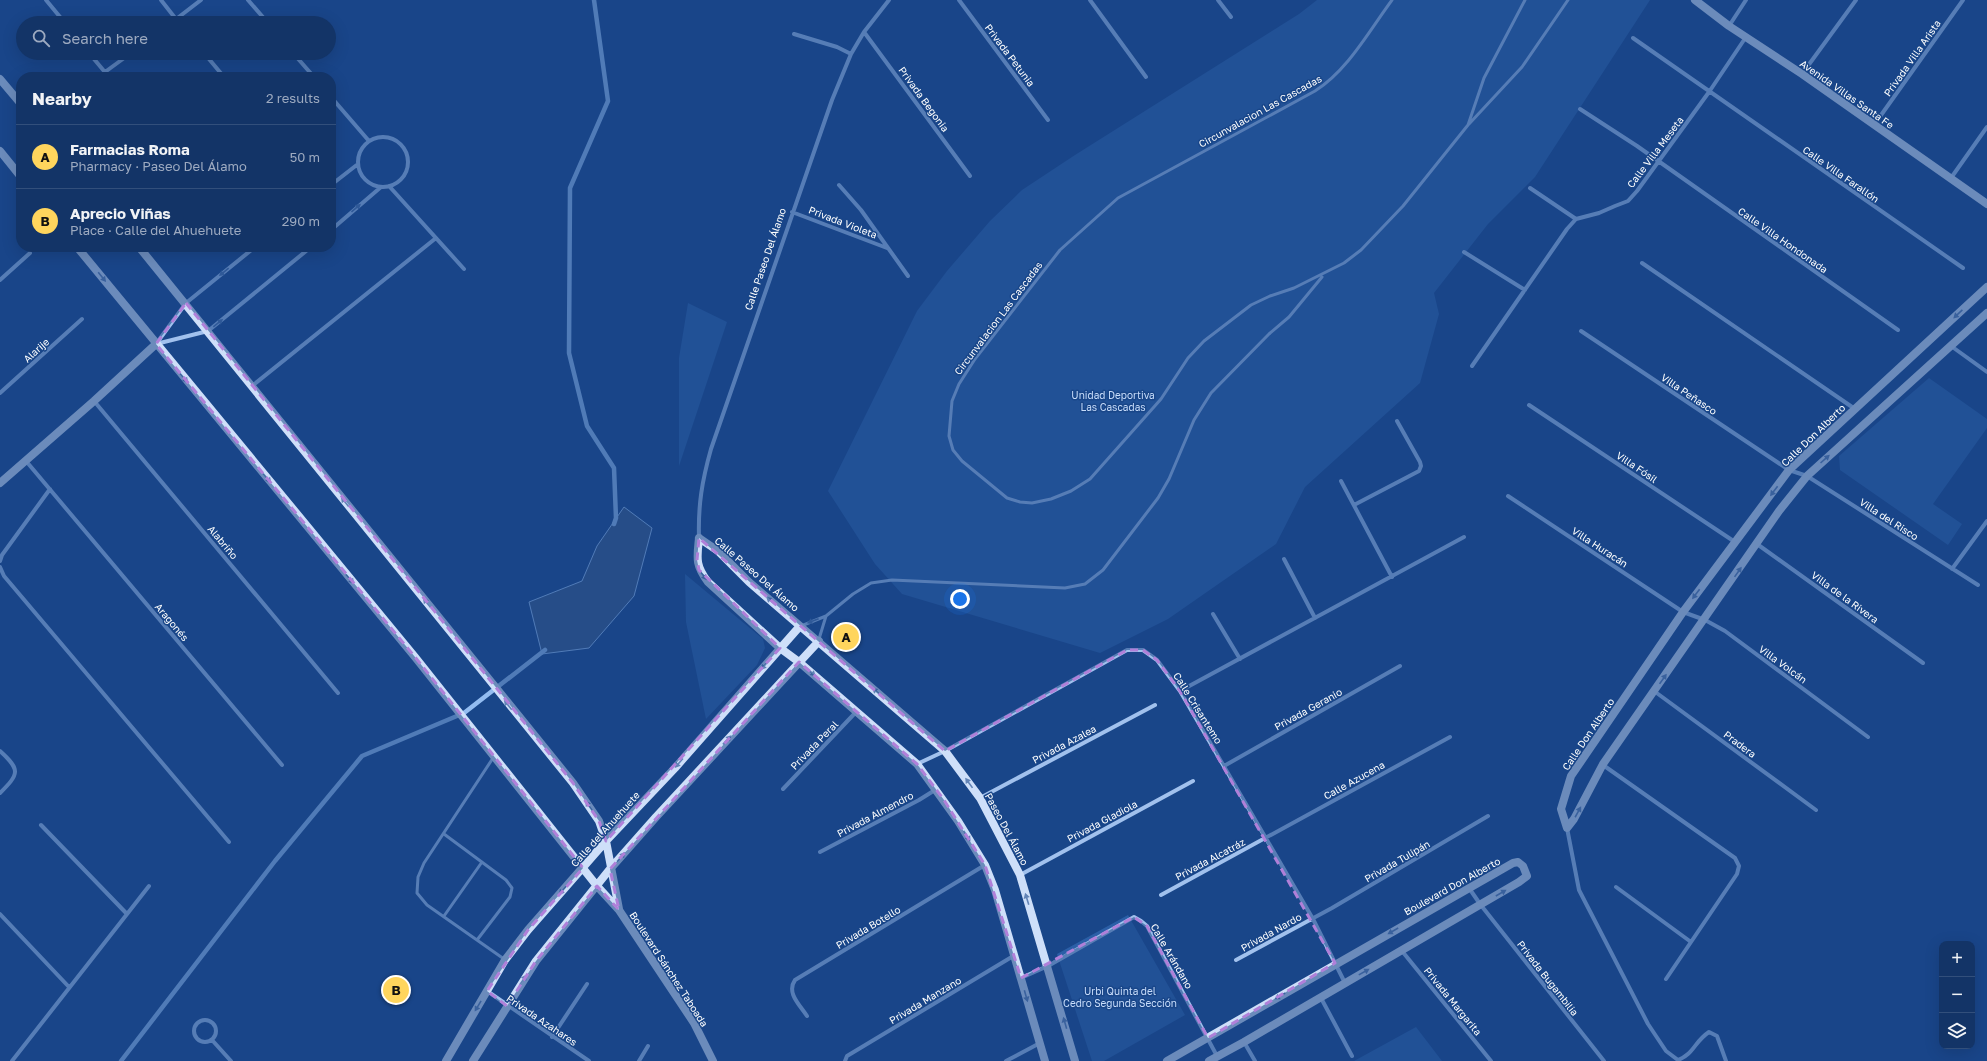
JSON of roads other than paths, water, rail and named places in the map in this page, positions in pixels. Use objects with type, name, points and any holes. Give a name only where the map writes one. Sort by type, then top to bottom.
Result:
[{"type":"street","points":[[46,0],[59,16]]},
{"type":"street","points":[[161,0],[174,16]]},
{"type":"street","points":[[183,16],[201,0]]},
{"type":"street","points":[[248,0],[262,16]]},
{"type":"street","name":"Calle Paseo Del Álamo","points":[[780,648],[726,599],[699,570],[697,560],[699,538],[698,508],[702,480],[792,212],[832,100],[851,54],[864,32],[888,0]]},
{"type":"street","name":"Privada Petunia","points":[[959,0],[1048,120]]},
{"type":"street","points":[[1090,0],[1146,77]]},
{"type":"street","points":[[1218,0],[1231,17]]},
{"type":"street","name":"Avenida Villas Santa Fe","points":[[1695,0],[1729,26],[1802,74],[1987,204]]},
{"type":"street","points":[[1729,26],[1746,0]]},
{"type":"street","points":[[1802,74],[1856,0]]},
{"type":"street","name":"Privada Villa Arista","points":[[1874,125],[1963,0]]},
{"type":"street","name":"Privada Begonia","points":[[864,32],[970,176]]},
{"type":"street","points":[[794,34],[838,47],[851,54]]},
{"type":"street","name":"Calle Villa Meseta","points":[[1576,219],[1599,213],[1628,200],[1659,162],[1746,37]]},
{"type":"street","name":"Calle Villa Farallón","points":[[1633,38],[1963,268]]},
{"type":"street","points":[[95,60],[105,72],[121,60]]},
{"type":"street","points":[[210,60],[220,72]]},
{"type":"street","points":[[299,60],[310,72]]},
{"type":"street","points":[[0,79],[16,98]]},
{"type":"street","points":[[336,103],[369,141]]},
{"type":"street","name":"Calle Villa Hondonada","points":[[1580,109],[1659,162],[1898,330]]},
{"type":"street","points":[[1950,179],[1987,127]]},
{"type":"street","points":[[377,137],[394,139],[402,144],[408,160],[408,169],[397,183],[381,187],[372,184],[365,179],[360,172],[358,164],[359,155],[363,147],[369,141],[377,137]]},
{"type":"street","points":[[0,151],[16,171]]},
{"type":"street","points":[[336,181],[358,164]]},
{"type":"street","name":"Privada Violeta","points":[[839,185],[861,210],[908,276]]},
{"type":"street","points":[[389,186],[464,269]]},
{"type":"street","points":[[336,226],[381,187]]},
{"type":"street","points":[[1472,366],[1576,219],[1530,188]]},
{"type":"street","name":"Privada Violeta","points":[[792,212],[888,248]]},
{"type":"street","points":[[252,386],[436,238]]},
{"type":"street","points":[[81,252],[415,658],[597,886],[619,910]]},
{"type":"street","points":[[143,252],[573,783],[599,821],[606,841],[610,869],[619,910]]},
{"type":"street","points":[[0,483],[94,402],[156,344],[186,303],[249,252]]},
{"type":"street","points":[[156,344],[208,331],[305,252]]},
{"type":"street","points":[[1464,252],[1525,290]]},
{"type":"street","points":[[0,280],[30,253]]},
{"type":"street","points":[[1642,263],[1855,409]]},
{"type":"street","name":"Calle Don Alberto","points":[[1567,828],[1561,809],[1563,798],[1571,776],[1683,612],[1789,470],[1987,287]]},
{"type":"street","points":[[1726,1061],[1717,1036],[1709,1032],[1701,1037],[1687,1056],[1678,1060],[1666,1051],[1648,1024],[1579,890],[1567,828],[1574,819],[1603,764],[1758,544],[1779,511],[1807,476],[1987,313]]},
{"type":"street","name":"Alarije","points":[[0,393],[82,319]]},
{"type":"street","name":"Villa Peñasco","points":[[1580,331],[1789,470]]},
{"type":"street","points":[[1951,346],[1987,372]]},
{"type":"street","name":"Alabriño","points":[[94,402],[338,693]]},
{"type":"street","name":"Villa Fósil","points":[[1529,405],[1735,542]]},
{"type":"street","points":[[1354,505],[1419,471],[1421,466],[1397,421]]},
{"type":"street","name":"Aragonés","points":[[26,461],[282,765]]},
{"type":"street","name":"Villa del Risco","points":[[1789,470],[1807,476],[1978,585]]},
{"type":"street","points":[[1341,481],[1392,577]]},
{"type":"street","points":[[0,561],[2,555],[50,489]]},
{"type":"street","name":"Villa Huracán","points":[[1508,496],[1683,612]]},
{"type":"street","points":[[1952,569],[1987,521]]},
{"type":"street","points":[[1180,691],[1464,537]]},
{"type":"street","name":"Calle Paseo Del Álamo","points":[[699,538],[718,552],[749,582],[800,626]]},
{"type":"street","name":"Villa de la Rivera","points":[[1758,544],[1923,663]]},
{"type":"street","points":[[1284,559],[1315,618]]},
{"type":"street","points":[[0,567],[4,576],[229,842]]},
{"type":"street","name":"Villa Volcán","points":[[1683,612],[1705,620],[1725,631],[1868,737]]},
{"type":"street","points":[[1213,614],[1240,659]]},
{"type":"street","name":"Calle del Ahuehuete","points":[[446,1061],[506,960],[528,930],[606,841],[675,768],[800,626]]},
{"type":"street","name":"Paseo Del Álamo","points":[[800,626],[945,751],[980,798],[1020,875],[1075,1061]]},
{"type":"street","points":[[473,1061],[506,1006],[536,961],[610,869],[656,817],[819,641]]},
{"type":"street","points":[[780,648],[799,662],[917,764],[936,789],[985,866],[995,890],[1045,1061]]},
{"type":"street","name":"Calle Crisantemo","points":[[917,764],[945,751],[1127,650],[1144,650],[1157,660],[1180,691],[1313,919],[1345,983]]},
{"type":"street","name":"Privada Geranio","points":[[1224,766],[1400,666]]},
{"type":"street","name":"Pradera","points":[[1654,690],[1816,810]]},
{"type":"street","name":"Privada Azalea","points":[[980,798],[1155,705]]},
{"type":"street","name":"Privada Peral","points":[[783,789],[856,712]]},
{"type":"street","name":"Calle Azucena","points":[[1267,838],[1450,737]]},
{"type":"street","points":[[0,751],[14,763],[16,770],[14,779],[0,793]]},
{"type":"street","points":[[1603,764],[1738,862],[1739,870],[1737,874],[1666,979]]},
{"type":"street","name":"Privada Gladiola","points":[[1020,875],[1193,781]]},
{"type":"street","name":"Privada Almendro","points":[[820,852],[919,800],[936,789]]},
{"type":"street","name":"Privada Tulipán","points":[[1313,919],[1488,816]]},
{"type":"street","points":[[41,825],[127,914]]},
{"type":"street","name":"Privada Alcatráz","points":[[1161,895],[1267,838]]},
{"type":"street","name":"Boulevard Don Alberto","points":[[1167,1061],[1469,887],[1513,863],[1518,862],[1523,866],[1527,876],[1524,879],[1321,998],[1209,1061]]},
{"type":"street","name":"Privada Botello","points":[[807,1016],[791,992],[792,985],[795,980],[985,866]]},
{"type":"street","points":[[12,1061],[149,886]]},
{"type":"street","name":"Privada Bugambilia","points":[[1469,887],[1480,904],[1604,1061]]},
{"type":"street","points":[[1616,887],[1691,942]]},
{"type":"street","name":"Boulevard Sánchez Taboada","points":[[619,910],[694,1023],[713,1061]]},
{"type":"street","points":[[0,914],[69,987]]},
{"type":"street","name":"Calle Arándano","points":[[1021,978],[1048,966],[1134,917],[1147,926],[1217,1056]]},
{"type":"street","name":"Privada Nardo","points":[[1236,960],[1313,919]]},
{"type":"street","name":"Privada Margarita","points":[[1402,951],[1491,1061]]},
{"type":"street","name":"Privada Manzano","points":[[845,1061],[847,1056],[1015,955]]},
{"type":"street","points":[[552,1037],[587,984]]},
{"type":"street","name":"Privada Azahares","points":[[487,991],[506,1006],[589,1061]]},
{"type":"street","points":[[1321,998],[1352,1056]]},
{"type":"street","points":[[205,1019],[215,1024],[217,1032],[212,1040],[203,1042],[196,1038],[194,1032],[198,1022],[205,1019]]},
{"type":"street","points":[[212,1040],[232,1061]]},
{"type":"street","points":[[1244,1042],[1255,1061]]},
{"type":"street","points":[[1006,1061],[1040,1043]]},
{"type":"street","points":[[639,1061],[648,1046]]},
{"type":"lane","name":"Circunvalacion Las Cascadas","points":[[1392,0],[1348,60],[1329,82],[1118,198],[1060,250],[975,359],[959,384],[952,402],[949,420],[949,436],[953,450],[962,461],[1007,498],[1032,503],[1051,499],[1071,491],[1090,479],[1161,399],[1188,358],[1204,341],[1251,305],[1323,275],[1344,263],[1366,244],[1403,206],[1468,125],[1484,78],[1525,0]]},
{"type":"lane","points":[[1468,125],[1522,68],[1568,0]]},
{"type":"lane","points":[[800,626],[826,616],[853,594],[871,583],[892,580],[1065,588],[1085,584],[1103,570],[1158,498],[1169,479],[1194,420],[1211,393],[1269,334],[1289,317],[1323,275]]},
{"type":"lane","points":[[819,641],[826,616]]},
{"type":"lane","points":[[494,757],[418,877],[417,893],[427,905],[506,960]]},
{"type":"lane","points":[[444,834],[506,880],[512,888],[510,897],[478,940]]},
{"type":"lane","points":[[444,916],[482,862]]},
{"type":"waterway","points":[[594,0],[608,101],[570,188],[569,353],[587,426],[614,468],[616,518],[614,524]]},
{"type":"waterway","points":[[121,1061],[275,861],[362,756],[464,713],[545,650]]},
{"type":"place","name":"Farmacias Roma","points":[[846,637]]},
{"type":"place","name":"Aprecio Viñas","points":[[396,990]]},
{"type":"park label","name":"Unidad Deportiva Las Cascadas","points":[[1113,400]]},
{"type":"park label","name":"Urbi Quinta del Cedro Segunda Sección","points":[[1120,996]]}]
